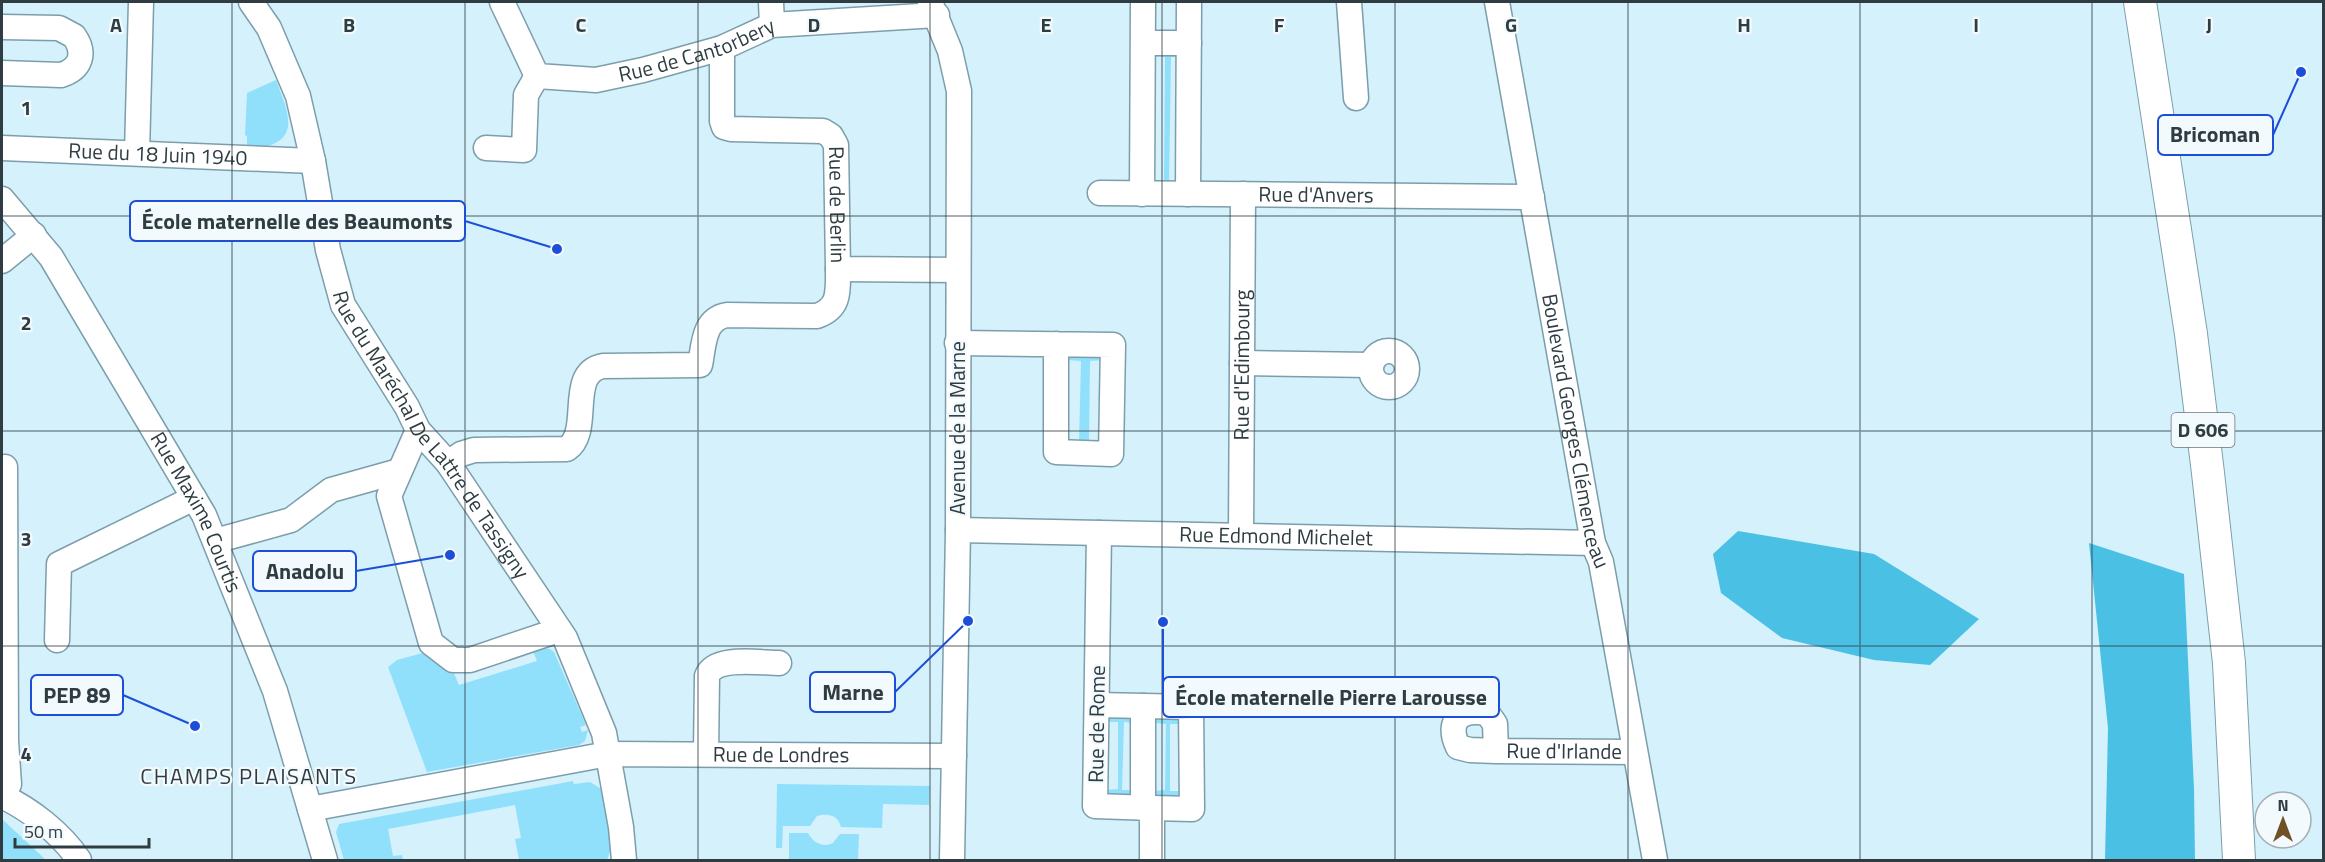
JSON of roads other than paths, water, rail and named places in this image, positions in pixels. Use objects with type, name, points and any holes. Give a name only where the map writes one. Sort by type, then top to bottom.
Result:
[{"type":"main road","name":"D 606","points":[[2140,2],[2191,334],[2208,473],[2229,663],[2239,861]]},
{"type":"street","points":[[138,153],[141,2]]},
{"type":"street","name":"Rue du Maréchal De Lattre de Tassigny","points":[[251,2],[269,28],[298,96],[313,160],[328,250],[343,305],[407,406],[418,430],[448,463],[565,638],[604,733],[621,827],[624,861]]},
{"type":"street","points":[[486,148],[524,150],[526,95],[536,77],[502,2]]},
{"type":"street","points":[[1142,194],[1143,2]]},
{"type":"street","points":[[1188,194],[1189,2]]},
{"type":"street","points":[[1349,2],[1356,98]]},
{"type":"street","name":"Boulevard Georges Clémenceau","points":[[1497,2],[1593,543],[1601,562],[1654,861]]},
{"type":"street","name":"Rue de Cantorbery","points":[[536,77],[596,80],[643,70],[722,48],[771,13],[934,8]]},
{"type":"street","name":"Avenue de la Marne","points":[[934,8],[950,51],[959,91],[958,530],[952,861]]},
{"type":"street","points":[[2,27],[59,28],[74,36],[78,41],[80,51],[77,65],[70,72],[61,75],[2,73]]},
{"type":"street","points":[[1144,43],[1189,43]]},
{"type":"street","name":"Rue de Berlin","points":[[722,48],[722,121],[724,127],[823,130],[831,136],[836,145],[838,269],[958,270]]},
{"type":"street","name":"Rue du 18 Juin 1940","points":[[2,148],[313,160]]},
{"type":"street","name":"Rue d'Anvers","points":[[1100,193],[1532,197]]},
{"type":"street","name":"Rue d'Edimbourg","points":[[1241,535],[1243,194]]},
{"type":"street","name":"Rue Maxime Courtis","points":[[2,199],[56,264],[204,515],[275,691],[325,861]]},
{"type":"street","points":[[2,261],[34,235]]},
{"type":"street","points":[[448,463],[461,454],[474,450],[567,449],[576,440],[585,378],[592,370],[603,366],[700,365],[708,327],[711,322],[722,316],[817,316],[828,312],[835,304],[838,269]]},
{"type":"street","points":[[957,343],[1056,344],[1113,345],[1111,454],[1056,452],[1056,344]]},
{"type":"street","points":[[1242,363],[1371,365]]},
{"type":"street","points":[[418,430],[389,496],[431,643],[453,660],[470,660],[559,630]]},
{"type":"street","points":[[5,467],[6,741],[9,784],[2,796],[52,829],[71,848],[79,861]]},
{"type":"street","points":[[215,541],[291,520],[331,490],[399,471]]},
{"type":"street","points":[[57,640],[59,554],[194,498]]},
{"type":"street","name":"Rue Edmond Michelet","points":[[958,530],[1593,543]]},
{"type":"street","name":"Rue de Rome","points":[[1099,533],[1095,806],[1148,808]]},
{"type":"street","points":[[706,754],[707,676],[710,669],[722,663],[779,663]]},
{"type":"street","points":[[1097,705],[1191,707],[1192,809],[1148,808]]},
{"type":"street","points":[[1143,706],[1152,861]]},
{"type":"street","name":"Rue d'Irlande","points":[[1496,751],[1634,752]]},
{"type":"street","name":"Rue de Londres","points":[[310,809],[608,754],[954,756]]},
{"type":"place","name":"Bricoman","points":[[2301,72]]},
{"type":"place","name":"École maternelle des Beaumonts","points":[[557,249]]},
{"type":"place","name":"Anadolu","points":[[450,555]]},
{"type":"place","name":"Marne","points":[[968,621]]},
{"type":"place","name":"École maternelle Pierre Larousse","points":[[1163,622]]},
{"type":"place","name":"PEP 89","points":[[195,726]]},
{"type":"district","name":"CHAMPS PLAISANTS","points":[[249,776]]}]
